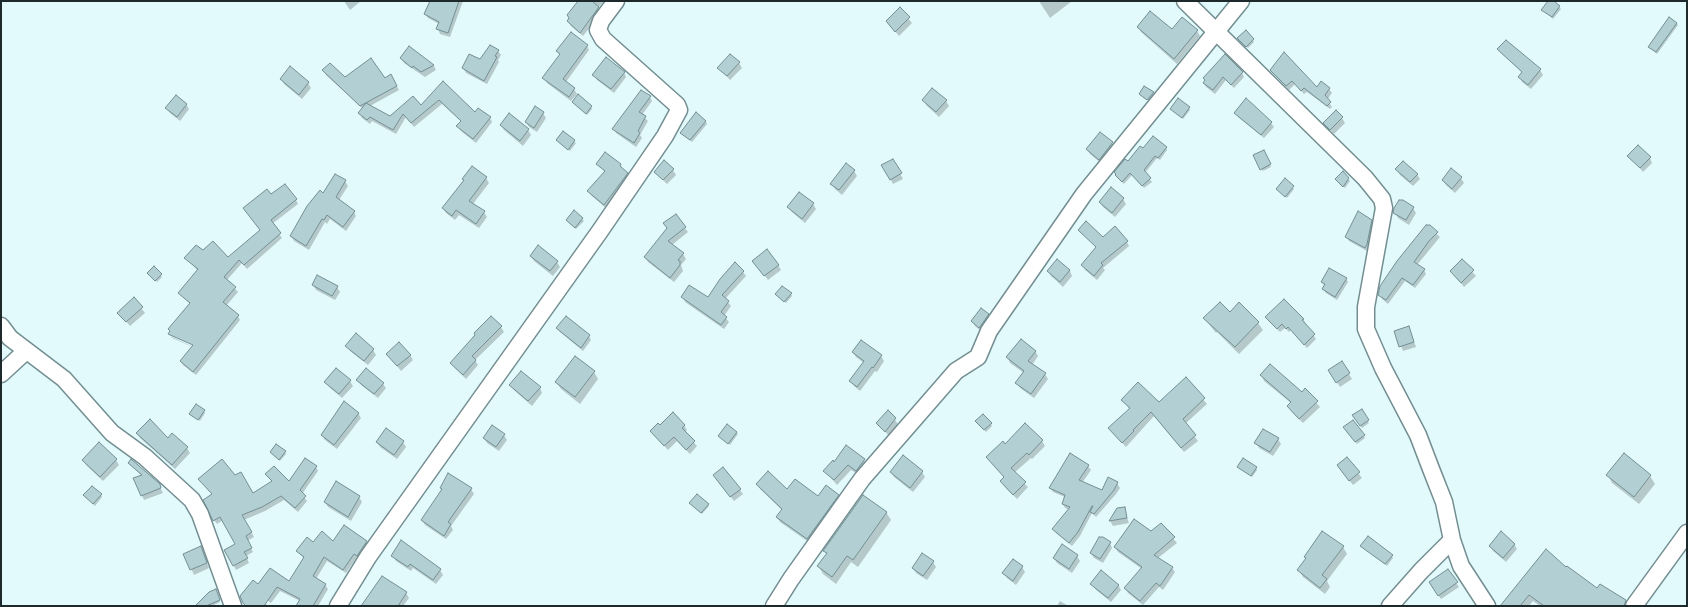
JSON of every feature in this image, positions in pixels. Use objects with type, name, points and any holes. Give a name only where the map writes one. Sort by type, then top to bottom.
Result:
[{"type":"street","points":[[338,606],[368,556],[656,149],[679,110],[677,105],[603,39],[598,30],[601,20],[616,1]]},
{"type":"street","points":[[1185,1],[1365,178],[1382,199],[1384,208],[1366,307],[1366,329],[1383,368],[1418,435],[1444,502],[1452,540],[1461,566],[1488,606]]},
{"type":"street","points":[[774,606],[791,578],[862,479],[956,371],[978,357],[989,331],[1084,194],[1241,1]]},
{"type":"street","points":[[1,326],[10,338],[64,379],[112,433],[145,458],[192,500],[200,514],[233,606]]},
{"type":"street","points":[[1,374],[26,351]]},
{"type":"street","points":[[1634,606],[1687,533]]},
{"type":"street","points":[[1390,606],[1452,540]]},
{"type":"building","points":[[430,1],[459,1],[448,33],[436,29],[439,22],[424,14]]},
{"type":"building","points":[[578,1],[592,1],[599,7],[580,33],[567,21],[569,18],[567,15]]},
{"type":"building","points":[[1548,1],[1554,1],[1560,6],[1552,17],[1541,10]]},
{"type":"building","points":[[900,7],[910,17],[895,32],[886,21]]},
{"type":"building","points":[[1150,11],[1172,29],[1182,17],[1198,30],[1174,59],[1137,27]]},
{"type":"building","points":[[1669,17],[1677,23],[1656,52],[1648,47]]},
{"type":"building","points":[[1246,30],[1254,39],[1246,47],[1237,38]]},
{"type":"building","points":[[571,32],[588,45],[563,79],[575,88],[569,97],[542,78],[560,54],[556,51]]},
{"type":"building","points":[[1506,40],[1541,69],[1528,85],[1518,77],[1522,72],[1497,49]]},
{"type":"building","points":[[490,45],[499,50],[484,81],[462,68],[469,54],[480,59]]},
{"type":"building","points":[[409,46],[434,65],[421,72],[413,66],[412,68],[400,58]]},
{"type":"building","points":[[1284,52],[1317,87],[1321,81],[1330,88],[1325,95],[1331,102],[1327,106],[1304,88],[1301,91],[1292,81],[1286,86],[1270,70]]},
{"type":"building","points":[[730,54],[740,62],[727,76],[717,68]]},
{"type":"building","points":[[1225,54],[1243,72],[1231,85],[1223,77],[1213,90],[1203,83],[1205,80],[1203,78]]},
{"type":"building","points":[[606,57],[625,72],[611,89],[592,75]]},
{"type":"building","points":[[371,58],[385,78],[391,74],[397,86],[360,106],[322,70],[330,63],[345,77]]},
{"type":"building","points":[[290,66],[309,82],[299,95],[280,79]]},
{"type":"building","points":[[443,81],[475,112],[478,108],[491,117],[473,139],[456,126],[461,121],[439,100],[411,123],[403,114],[393,130],[370,117],[367,120],[358,113],[366,103],[390,116],[413,96],[421,105]]},
{"type":"building","points":[[1144,86],[1154,92],[1147,100],[1139,94]]},
{"type":"building","points":[[932,88],[947,100],[936,112],[922,100]]},
{"type":"building","points":[[641,90],[651,96],[639,112],[646,116],[634,143],[612,129]]},
{"type":"building","points":[[578,94],[592,106],[586,114],[572,102]]},
{"type":"building","points":[[176,95],[187,104],[177,117],[165,108]]},
{"type":"building","points":[[1178,98],[1190,107],[1182,118],[1170,109]]},
{"type":"building","points":[[1246,98],[1272,122],[1261,135],[1234,113]]},
{"type":"building","points":[[535,106],[544,112],[534,128],[525,122]]},
{"type":"building","points":[[1336,110],[1343,117],[1330,130],[1323,123]]},
{"type":"building","points":[[696,112],[706,121],[690,140],[680,133]]},
{"type":"building","points":[[509,113],[529,129],[520,141],[500,125]]},
{"type":"building","points":[[563,131],[575,140],[568,150],[556,140]]},
{"type":"building","points":[[1100,132],[1113,142],[1099,160],[1086,149]]},
{"type":"building","points":[[1153,136],[1167,147],[1158,158],[1155,156],[1144,170],[1151,178],[1142,186],[1130,173],[1122,182],[1114,172],[1125,159],[1128,161],[1140,146],[1143,148]]},
{"type":"building","points":[[1638,145],[1651,157],[1640,168],[1627,156]]},
{"type":"building","points":[[1264,150],[1271,164],[1260,170],[1253,155]]},
{"type":"building","points":[[605,152],[621,164],[620,166],[628,173],[604,205],[587,191],[605,171],[596,164]]},
{"type":"building","points":[[893,159],[902,173],[890,180],[881,165]]},
{"type":"building","points":[[664,160],[674,169],[663,180],[654,172]]},
{"type":"building","points":[[1403,161],[1418,174],[1410,182],[1395,169]]},
{"type":"building","points":[[846,163],[855,170],[839,190],[830,184]]},
{"type":"building","points":[[472,166],[487,177],[469,201],[485,211],[476,224],[456,210],[452,216],[442,208],[464,180],[462,179]]},
{"type":"building","points":[[1451,168],[1462,177],[1452,189],[1442,180]]},
{"type":"building","points":[[1343,171],[1349,178],[1343,187],[1335,179]]},
{"type":"building","points":[[335,174],[346,180],[336,197],[355,211],[343,227],[327,215],[324,220],[322,219],[306,246],[290,236],[307,206],[320,190],[323,193]]},
{"type":"building","points":[[1285,178],[1294,186],[1285,197],[1276,189]]},
{"type":"building","points":[[285,184],[297,199],[271,220],[281,233],[244,265],[239,260],[224,277],[236,287],[223,302],[239,315],[193,372],[180,361],[193,345],[168,334],[170,331],[168,329],[190,303],[178,293],[198,269],[184,258],[196,245],[203,250],[213,241],[228,257],[260,230],[243,208],[267,189],[271,194]]},
{"type":"building","points":[[1111,187],[1124,198],[1112,213],[1099,202]]},
{"type":"building","points":[[799,192],[814,203],[802,219],[787,207]]},
{"type":"building","points":[[1399,200],[1403,200],[1414,207],[1406,220],[1393,213]]},
{"type":"building","points":[[574,210],[583,218],[575,228],[566,220]]},
{"type":"building","points":[[1358,211],[1372,220],[1365,248],[1345,237]]},
{"type":"building","points":[[676,214],[686,227],[668,241],[684,253],[678,260],[680,265],[670,278],[644,257],[667,228],[663,223]]},
{"type":"building","points":[[1086,221],[1103,237],[1115,226],[1128,241],[1101,263],[1103,265],[1094,276],[1081,265],[1096,247],[1078,230]]},
{"type":"building","points":[[1426,225],[1430,225],[1438,232],[1414,262],[1425,269],[1413,285],[1402,278],[1386,300],[1378,295],[1380,286]]},
{"type":"building","points":[[538,245],[558,261],[550,271],[530,256]]},
{"type":"building","points":[[767,249],[779,265],[764,276],[752,261]]},
{"type":"building","points":[[1057,259],[1070,270],[1060,282],[1047,271]]},
{"type":"building","points":[[1462,259],[1474,270],[1461,283],[1450,271]]},
{"type":"building","points":[[735,262],[744,271],[722,295],[729,301],[721,312],[727,317],[721,325],[681,297],[689,285],[708,297]]},
{"type":"building","points":[[154,266],[162,274],[155,281],[147,273]]},
{"type":"building","points":[[1329,268],[1347,278],[1335,297],[1322,289],[1325,284],[1321,282]]},
{"type":"building","points":[[317,275],[338,286],[332,296],[312,285]]},
{"type":"building","points":[[782,286],[792,293],[784,302],[775,294]]},
{"type":"building","points":[[134,297],[143,307],[126,322],[117,313]]},
{"type":"building","points":[[1284,299],[1304,319],[1302,320],[1315,334],[1304,345],[1288,327],[1286,329],[1282,324],[1277,329],[1265,317]]},
{"type":"building","points":[[1220,302],[1230,312],[1239,302],[1259,322],[1235,347],[1203,318]]},
{"type":"building","points":[[981,308],[989,314],[979,328],[971,321]]},
{"type":"building","points":[[491,316],[502,326],[472,356],[476,360],[463,375],[450,363],[475,335],[474,333]]},
{"type":"building","points":[[566,316],[590,335],[581,348],[556,328]]},
{"type":"building","points":[[1409,326],[1414,342],[1399,347],[1394,331]]},
{"type":"building","points":[[356,333],[374,349],[364,361],[345,346]]},
{"type":"building","points":[[1021,339],[1036,351],[1028,361],[1046,373],[1031,394],[1015,383],[1024,371],[1006,357]]},
{"type":"building","points":[[861,340],[882,355],[857,387],[849,381],[864,361],[852,352]]},
{"type":"building","points":[[399,342],[411,355],[397,366],[386,354]]},
{"type":"building","points":[[575,356],[595,371],[575,397],[555,382]]},
{"type":"building","points":[[1342,361],[1350,373],[1336,383],[1328,370]]},
{"type":"building","points":[[1270,364],[1302,392],[1305,388],[1318,401],[1299,419],[1287,406],[1291,402],[1260,375]]},
{"type":"building","points":[[336,368],[351,380],[339,394],[324,382]]},
{"type":"building","points":[[366,368],[384,383],[374,394],[356,380]]},
{"type":"building","points":[[521,371],[541,387],[528,401],[509,385]]},
{"type":"building","points":[[1186,377],[1205,398],[1183,419],[1196,435],[1181,448],[1151,412],[1122,443],[1108,428],[1130,408],[1121,400],[1138,382],[1159,402]]},
{"type":"building","points":[[344,401],[359,413],[334,445],[321,435]]},
{"type":"building","points":[[196,404],[205,410],[198,420],[189,414]]},
{"type":"building","points":[[1362,409],[1369,420],[1360,426],[1352,415]]},
{"type":"building","points":[[888,410],[896,418],[885,432],[876,423]]},
{"type":"building","points":[[673,412],[685,425],[682,428],[695,441],[686,450],[674,437],[664,446],[650,431],[658,423],[660,425]]},
{"type":"building","points":[[983,414],[992,423],[984,430],[975,421]]},
{"type":"building","points":[[150,419],[168,438],[172,433],[188,447],[172,465],[136,433]]},
{"type":"building","points":[[1353,420],[1365,435],[1355,442],[1343,427]]},
{"type":"building","points":[[1025,423],[1043,440],[1029,455],[1027,453],[1011,468],[1026,482],[1013,495],[1000,481],[1004,477],[986,457],[1003,441],[1005,444]]},
{"type":"building","points":[[727,424],[737,432],[728,444],[718,436]]},
{"type":"building","points":[[492,425],[505,434],[496,447],[483,438]]},
{"type":"building","points":[[386,428],[404,441],[394,455],[376,442]]},
{"type":"building","points":[[1263,429],[1279,438],[1270,452],[1254,443]]},
{"type":"building","points":[[99,442],[117,459],[100,477],[82,460]]},
{"type":"building","points":[[276,444],[286,451],[279,460],[270,452]]},
{"type":"building","points":[[846,445],[865,459],[856,471],[848,465],[834,480],[823,471],[833,460],[834,462]]},
{"type":"building","points":[[1070,453],[1089,465],[1079,480],[1102,490],[1108,477],[1118,482],[1114,490],[1094,514],[1090,512],[1092,506],[1078,532],[1069,543],[1052,529],[1070,507],[1062,504],[1065,495],[1049,488]]},
{"type":"building","points":[[1624,453],[1651,475],[1634,497],[1606,475]]},
{"type":"building","points":[[903,455],[923,471],[910,488],[890,472]]},
{"type":"building","points":[[1347,457],[1360,472],[1349,481],[1337,465]]},
{"type":"building","points":[[305,458],[317,466],[300,490],[306,496],[295,508],[281,496],[262,507],[242,515],[252,532],[246,536],[252,548],[244,552],[248,558],[233,566],[224,550],[235,544],[220,517],[213,521],[203,500],[212,494],[198,479],[222,459],[235,475],[241,472],[253,493],[272,481],[265,474],[274,466],[289,481]]},
{"type":"building","points":[[1243,458],[1257,467],[1251,476],[1237,467]]},
{"type":"building","points":[[131,459],[160,484],[161,488],[141,496],[133,478],[142,475],[128,463]]},
{"type":"building","points":[[723,467],[741,489],[730,497],[713,475]]},
{"type":"building","points":[[768,471],[787,489],[795,479],[818,496],[826,485],[839,495],[807,539],[776,517],[782,509],[756,484]]},
{"type":"building","points":[[448,473],[472,488],[448,522],[451,524],[444,536],[421,520],[442,489],[440,488]]},
{"type":"building","points":[[336,481],[360,496],[348,517],[324,502]]},
{"type":"building","points":[[92,486],[102,494],[93,504],[83,495]]},
{"type":"building","points":[[697,494],[709,504],[701,513],[689,503]]},
{"type":"building","points":[[863,495],[887,512],[853,560],[847,556],[832,577],[817,566],[827,553],[823,551]]},
{"type":"building","points":[[1125,507],[1127,518],[1109,521],[1117,508]]},
{"type":"building","points":[[1134,519],[1151,531],[1161,523],[1175,537],[1154,555],[1173,567],[1160,586],[1156,583],[1140,601],[1124,588],[1142,567],[1114,547]]},
{"type":"building","points":[[344,525],[367,541],[357,556],[354,554],[343,570],[324,557],[313,576],[326,584],[313,606],[296,606],[300,599],[277,587],[264,606],[246,606],[243,603],[240,596],[253,580],[258,584],[270,568],[289,581],[304,557],[296,551],[307,537],[313,542],[322,531],[333,541]]},
{"type":"building","points":[[1322,531],[1344,546],[1322,575],[1327,579],[1320,588],[1297,570]]},
{"type":"building","points":[[1501,531],[1515,544],[1503,558],[1489,546]]},
{"type":"building","points":[[1368,536],[1393,555],[1385,564],[1360,546]]},
{"type":"building","points":[[1099,537],[1103,537],[1111,542],[1100,559],[1090,553]]},
{"type":"building","points":[[401,540],[441,569],[433,580],[410,564],[408,567],[391,556]]},
{"type":"building","points":[[1062,544],[1078,555],[1069,569],[1053,558]]},
{"type":"building","points":[[201,546],[207,563],[190,570],[183,554]]},
{"type":"building","points":[[1546,549],[1566,567],[1597,588],[1600,584],[1626,600],[1624,606],[1544,606],[1529,595],[1520,606],[1500,606]]},
{"type":"building","points":[[922,553],[934,561],[923,576],[912,568]]},
{"type":"building","points":[[1013,559],[1023,566],[1013,581],[1002,573]]},
{"type":"building","points":[[1448,569],[1458,582],[1438,596],[1429,582]]},
{"type":"building","points":[[1101,570],[1119,585],[1108,598],[1090,584]]},
{"type":"building","points":[[382,576],[407,592],[398,606],[361,606]]},
{"type":"building","points":[[216,589],[220,600],[206,606],[195,606],[209,592]]}]
